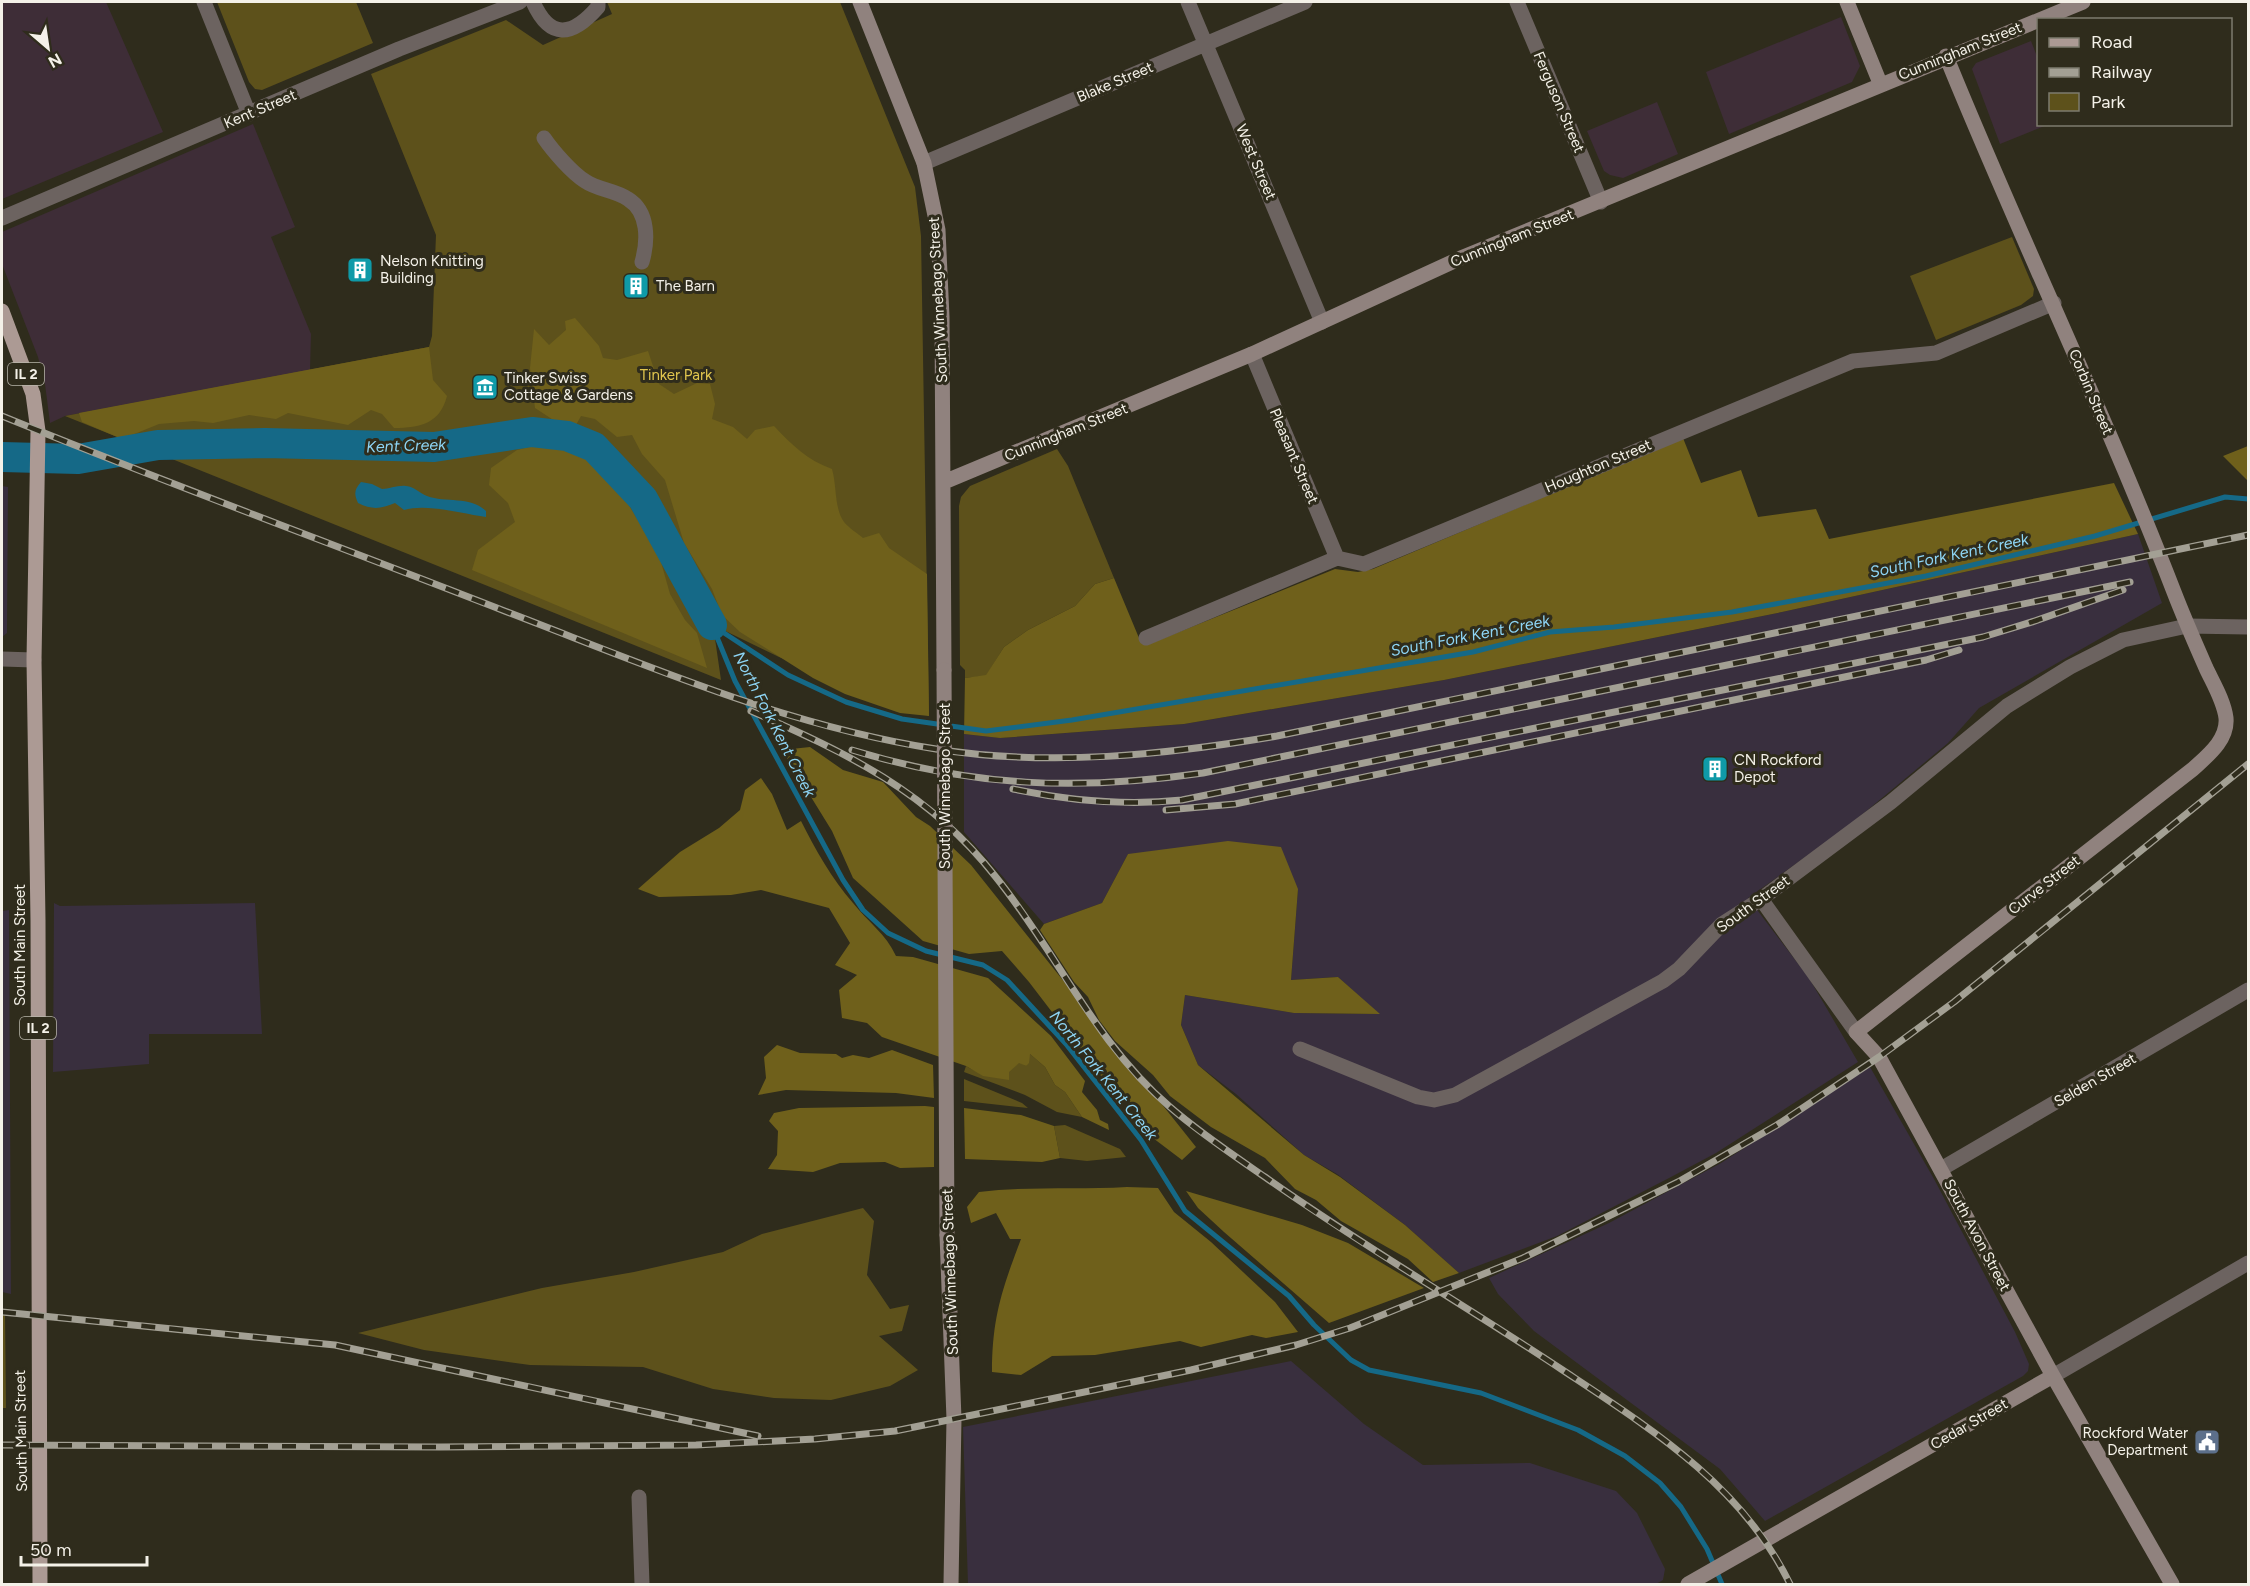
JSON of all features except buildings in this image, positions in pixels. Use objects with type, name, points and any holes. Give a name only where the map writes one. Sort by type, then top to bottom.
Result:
[{"type":"main road","name":"South Main Street","points":[[2,310],[33,394],[38,440],[34,660],[38,920],[40,1584]]},
{"type":"main road","name":"IL 2","points":[[40,1565],[49,1584]]},
{"type":"street","points":[[204,2],[249,114]]},
{"type":"street","name":"Kent Street","points":[[2,218],[399,49],[520,2]]},
{"type":"street","points":[[533,2],[540,19],[550,28],[561,31],[586,21],[598,7],[598,2]]},
{"type":"street","name":"South Winnebago Street","points":[[860,2],[924,163],[938,230],[942,317],[944,482],[947,1235],[954,1419],[951,1584]]},
{"type":"street","name":"West Street","points":[[1188,2],[1322,322]]},
{"type":"street","name":"Blake Street","points":[[924,163],[1305,2]]},
{"type":"street","name":"Ferguson Street","points":[[1517,2],[1601,202]]},
{"type":"street","points":[[1847,2],[1880,83]]},
{"type":"street","name":"Cunningham Street","points":[[2042,18],[2083,2]]},
{"type":"street","name":"Cunningham Street","points":[[944,482],[1252,354],[1461,258],[1601,202],[1880,83],[2037,20]]},
{"type":"street","name":"Corbin Street","points":[[1946,56],[2054,303],[2139,504],[2187,626],[2224,709],[2225,732]]},
{"type":"street","points":[[544,138],[555,154],[587,183],[629,199],[642,215],[647,244],[642,262]]},
{"type":"street","name":"Houghton Street","points":[[1337,558],[1364,564],[1853,361],[1936,353],[2054,303]]},
{"type":"street","name":"Pleasant Street","points":[[1252,354],[1337,558]]},
{"type":"street","points":[[1146,638],[1337,558]]},
{"type":"street","name":"South Street","points":[[1300,1049],[1418,1097],[1434,1100],[1455,1095],[1663,981],[1679,969],[1722,924],[1761,899],[1891,802],[2007,706],[2070,667],[2123,640],[2187,626],[2248,627]]},
{"type":"street","points":[[2,659],[34,660]]},
{"type":"street","name":"Curve Street","points":[[1856,1032],[2193,769],[2210,753],[2225,732]]},
{"type":"street","name":"South Avon Street","points":[[1761,899],[1856,1032],[1879,1057],[2053,1376],[2172,1584]]},
{"type":"street","name":"Selden Street","points":[[1941,1170],[2248,990]]},
{"type":"street","name":"Cedar Street","points":[[1688,1584],[2248,1263]]},
{"type":"street","points":[[639,1497],[642,1584]]},
{"type":"shaded area","points":[[2,2],[106,2],[163,132],[2,199]]},
{"type":"shaded area","points":[[1841,17],[1860,66],[1852,82],[1729,134],[1706,72]]},
{"type":"shaded area","points":[[2031,41],[2037,56],[2037,126],[2045,126],[2000,144],[1972,69],[1976,63]]},
{"type":"shaded area","points":[[1657,102],[1678,154],[1623,178],[1604,171],[1587,131]]},
{"type":"shaded area","points":[[253,124],[295,227],[271,237],[311,334],[310,370],[65,416],[50,423],[45,384],[38,357],[2,264],[2,232]]},
{"type":"shaded area","points":[[575,318],[599,346],[603,358],[617,360],[648,351],[659,384],[674,394],[697,383],[710,384],[715,404],[712,419],[733,427],[747,439],[755,430],[774,426],[800,451],[832,469],[837,504],[846,524],[863,538],[879,533],[889,548],[927,574],[929,716],[900,713],[845,694],[813,678],[740,632],[722,615],[712,589],[684,543],[665,480],[642,454],[632,435],[617,437],[595,419],[581,416],[576,425],[561,425],[535,408],[530,368],[534,329],[549,345],[566,330],[565,321]]},
{"type":"shaded area","points":[[429,347],[433,380],[447,396],[440,412],[434,418],[413,427],[394,428],[382,414],[371,410],[348,425],[288,413],[276,419],[249,415],[213,423],[194,421],[159,424],[122,439],[82,422],[79,413]]},
{"type":"shaded area","points":[[1683,438],[1701,483],[1741,470],[1758,517],[1816,509],[1829,539],[2114,483],[2138,534],[1782,612],[1444,680],[1184,724],[1000,738],[964,734],[965,678],[986,675],[1004,647],[1028,630],[1075,606],[1095,584],[1114,578],[1139,638],[1154,642],[1335,569],[1358,572],[1373,569]]},
{"type":"shaded area","points":[[545,443],[573,451],[599,464],[621,492],[659,555],[670,594],[685,620],[697,633],[707,668],[472,570],[478,550],[515,522],[508,503],[489,485],[491,468],[517,450]]},
{"type":"shaded area","points":[[2248,446],[2248,481],[2223,456]]},
{"type":"shaded area","points":[[2,486],[8,487],[7,633],[2,637]]},
{"type":"shaded area","points":[[2138,534],[2162,603],[1979,708],[1948,743],[1846,828],[1748,898],[1809,978],[1858,1062],[1716,1153],[1671,1177],[1557,1236],[1459,1273],[1405,1225],[1337,1174],[1304,1155],[1236,1094],[1198,1065],[1181,1025],[1185,995],[1294,1013],[1379,1014],[1338,977],[1291,980],[1298,889],[1128,854],[1102,903],[1044,924],[964,832],[964,734],[1001,738],[1184,724],[1444,680],[1782,612]]},
{"type":"shaded area","points":[[810,747],[843,770],[883,782],[916,817],[930,826],[971,865],[1196,1147],[1182,1160],[1149,1135],[1132,1104],[1114,1093],[1029,982],[1002,951],[969,954],[923,941],[853,878],[832,831],[782,750]]},
{"type":"shaded area","points":[[761,778],[772,794],[787,830],[801,821],[838,884],[882,935],[896,956],[913,957],[988,978],[1051,1036],[1085,1081],[1082,1092],[1097,1110],[1100,1120],[1108,1124],[1109,1130],[1082,1117],[1065,1092],[1055,1085],[1045,1067],[1030,1054],[1029,1063],[1026,1066],[1019,1063],[1009,1072],[1009,1080],[983,1076],[966,1066],[882,1037],[867,1023],[842,1018],[839,990],[857,975],[835,965],[850,943],[829,908],[761,890],[731,895],[659,897],[638,889],[680,852],[719,828],[740,810],[745,790]]},
{"type":"shaded area","points":[[1228,841],[1281,847],[1298,889],[1291,980],[1338,977],[1380,1014],[1294,1013],[1185,995],[1181,1025],[1198,1065],[1304,1155],[1340,1177],[1405,1225],[1459,1273],[1433,1282],[1408,1259],[1341,1221],[1316,1200],[1295,1189],[1265,1158],[1211,1127],[1170,1096],[1153,1075],[1115,1041],[1099,1020],[1088,997],[1074,982],[1040,930],[1044,924],[1102,903],[1128,854]]},
{"type":"shaded area","points":[[54,903],[60,906],[255,903],[262,1034],[149,1034],[149,1064],[53,1072]]},
{"type":"shaded area","points":[[9,910],[11,1294],[2,1292],[2,911]]},
{"type":"shaded area","points":[[777,1045],[800,1053],[836,1054],[842,1058],[853,1055],[869,1058],[892,1050],[933,1065],[934,1098],[896,1093],[786,1090],[758,1095],[766,1078],[764,1057]]},
{"type":"shaded area","points":[[1870,1067],[1934,1179],[2015,1332],[2029,1364],[2028,1371],[2023,1376],[1765,1521],[1720,1469],[1534,1331],[1498,1294],[1489,1278],[1609,1223],[1721,1163]]},
{"type":"shaded area","points":[[934,1107],[934,1167],[900,1168],[885,1162],[840,1163],[813,1172],[768,1169],[777,1155],[778,1131],[769,1121],[774,1113],[799,1108]]},
{"type":"shaded area","points":[[964,1108],[1021,1115],[1054,1126],[1060,1158],[1042,1162],[965,1159]]},
{"type":"shaded area","points":[[1158,1188],[1174,1212],[1211,1242],[1275,1302],[1298,1332],[1266,1338],[1252,1335],[1201,1347],[1180,1341],[1095,1355],[1052,1356],[1021,1375],[992,1372],[992,1353],[999,1304],[1021,1239],[1010,1239],[996,1213],[971,1223],[967,1207],[979,1192]]},
{"type":"shaded area","points":[[1186,1191],[1302,1225],[1348,1243],[1424,1288],[1329,1323],[1198,1208]]},
{"type":"shaded area","points":[[1291,1361],[1364,1424],[1423,1465],[1530,1463],[1616,1491],[1637,1513],[1665,1569],[1663,1580],[1656,1584],[968,1584],[963,1427]]},
{"type":"green space","points":[[217,2],[356,2],[373,43],[262,90],[255,89],[249,82]]},
{"type":"green space","name":"Tinker Park","points":[[607,2],[840,2],[915,187],[921,236],[929,716],[779,657],[713,625],[721,680],[65,416],[429,347],[432,336],[436,235],[371,74],[506,20],[543,45],[612,14]]},
{"type":"green space","points":[[2012,237],[2034,289],[2033,296],[2021,305],[1936,340],[1910,276]]},
{"type":"green space","points":[[1057,449],[1068,466],[1114,578],[1095,584],[1075,606],[1028,630],[1004,647],[986,676],[965,678],[965,670],[960,665],[959,506],[961,497],[970,486]]},
{"type":"green space","points":[[1029,1053],[1045,1067],[1055,1085],[1065,1092],[1082,1117],[1057,1112],[1025,1095],[964,1072],[966,1066],[988,1075],[1000,1074],[1019,1062],[1026,1066]]},
{"type":"green space","points":[[964,1079],[1022,1103],[1028,1108],[964,1101]]},
{"type":"green space","points":[[1065,1125],[1120,1149],[1126,1157],[1087,1161],[1060,1158],[1054,1126]]},
{"type":"green space","points":[[863,1208],[874,1221],[867,1275],[890,1309],[909,1305],[902,1331],[879,1336],[918,1370],[890,1386],[831,1400],[774,1398],[713,1389],[643,1367],[530,1365],[424,1350],[358,1333],[542,1288],[634,1272],[723,1252],[762,1234]]},
{"type":"green space","points":[[2,1312],[5,1313],[6,1408],[2,1408]]},
{"type":"water","points":[[361,482],[382,489],[409,487],[434,498],[473,503],[486,511],[486,517],[434,508],[404,510],[395,503],[381,507],[368,507],[358,503],[356,497],[355,492]]},
{"type":"waterway","name":"Kent Creek","points":[[2,457],[78,459],[158,445],[265,443],[434,447],[532,432],[567,436],[594,447],[643,499],[712,625]]},
{"type":"waterway","name":"South Fork Kent Creek","points":[[712,625],[788,675],[846,702],[902,719],[986,731],[1072,720],[1473,652],[1550,632],[1614,627],[1732,612],[1926,576],[2095,536],[2225,497],[2248,499]]},
{"type":"waterway","name":"North Fork Kent Creek","points":[[712,625],[735,681],[843,880],[863,910],[888,933],[926,951],[983,965],[1007,980],[1066,1044],[1141,1140],[1185,1211],[1289,1296],[1314,1325],[1351,1360],[1369,1370],[1481,1393],[1578,1430],[1625,1456],[1660,1483],[1681,1507],[1707,1549],[1722,1584]]},
{"type":"railway","points":[[2,416],[189,490],[716,691],[824,725],[880,739],[936,749],[1021,757],[1064,758],[1150,753],[1277,736],[2248,535]]},
{"type":"railway","points":[[852,750],[940,772],[1026,782],[1112,782],[1203,773],[2130,582]]},
{"type":"railway","points":[[2029,623],[2123,590]]},
{"type":"railway","points":[[1013,789],[1055,797],[1097,801],[1182,800],[1983,637],[2038,620]]},
{"type":"railway","points":[[1166,810],[1235,804],[1926,660],[1959,650]]},
{"type":"railway","points":[[751,711],[853,760],[914,798],[943,821],[995,876],[1038,935],[1098,1026],[1143,1082],[1170,1107],[1217,1144],[1301,1202],[1561,1369],[1660,1437],[1720,1488],[1746,1517],[1770,1549],[1790,1584]]},
{"type":"railway","points":[[2,1445],[440,1447],[696,1445],[815,1439],[895,1431],[1191,1370],[1296,1345],[1350,1328],[1523,1258],[1678,1182],[1777,1125],[1879,1057],[1954,1002],[2248,764]]},
{"type":"railway","points":[[2,1312],[335,1345],[758,1436]]},
{"type":"place","name":"Nelson Knitting Building","points":[[360,270]]},
{"type":"place","name":"The Barn","points":[[636,286]]},
{"type":"place","name":"Tinker Swiss Cottage & Gardens","points":[[485,387]]},
{"type":"place","name":"CN Rockford Depot","points":[[1715,769]]},
{"type":"place","name":"Rockford Water Department","points":[[2207,1442]]}]
